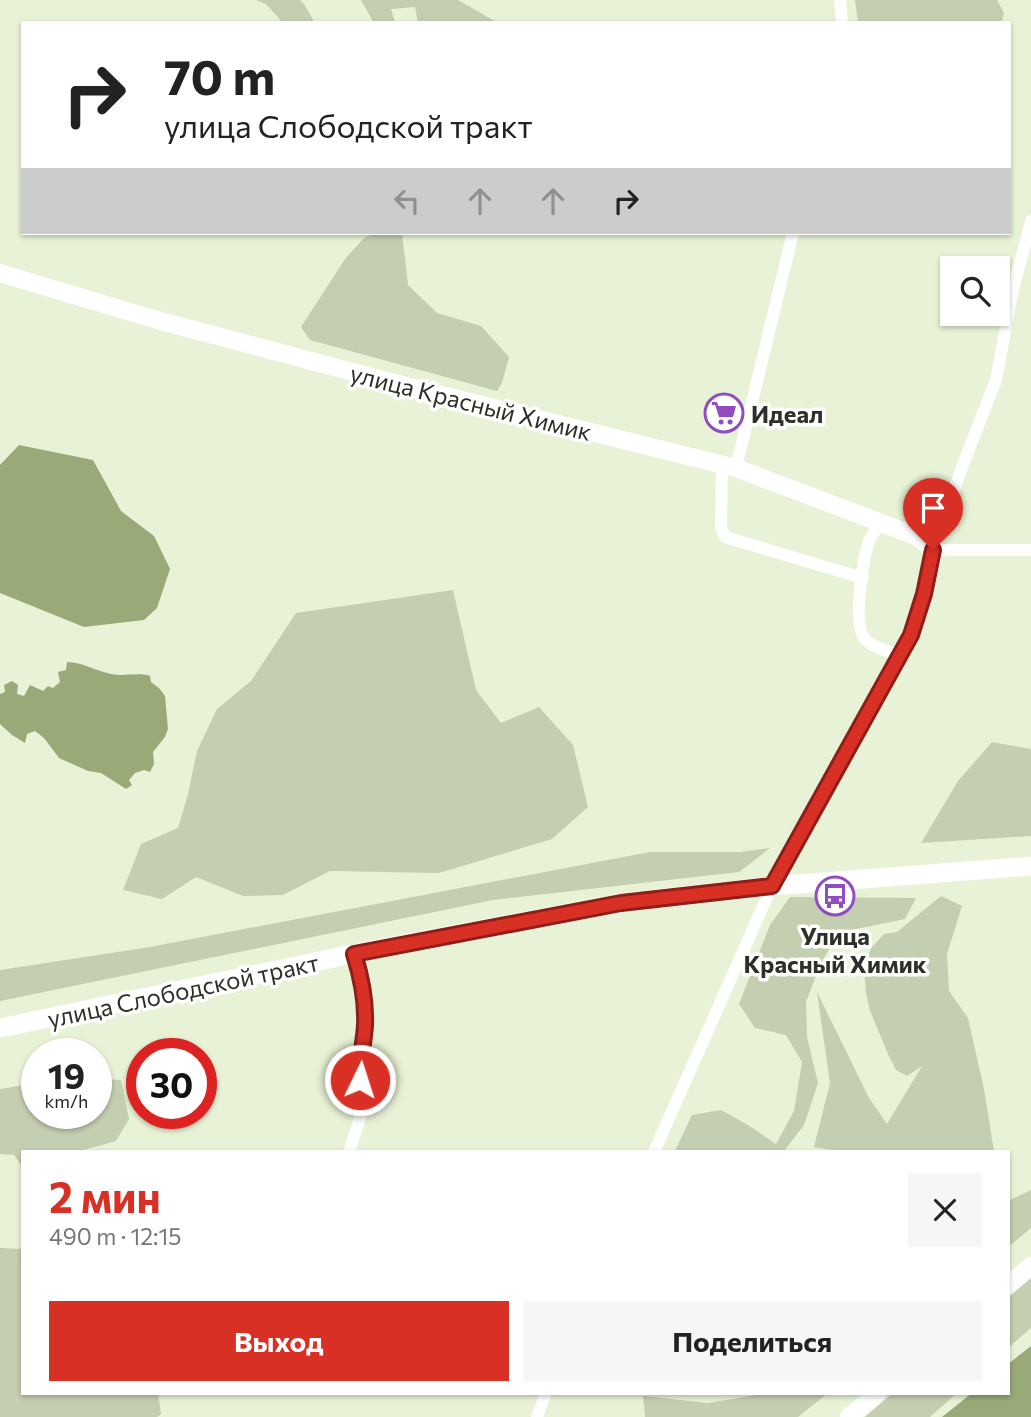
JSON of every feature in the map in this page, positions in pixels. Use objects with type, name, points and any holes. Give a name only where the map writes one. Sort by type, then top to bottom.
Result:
[{"type":"main road","name":"улица Слободской тракт","points":[[0,1028],[354,954],[621,903],[772,886],[1031,866]]},
{"type":"street","points":[[840,0],[842,21]]},
{"type":"street","points":[[655,1150],[772,886],[911,635],[924,594],[933,550],[996,380],[1012,294],[1031,221]]},
{"type":"street","points":[[792,235],[729,467],[721,527],[723,535],[728,538],[863,578]]},
{"type":"street","name":"улица Красный Химик","points":[[0,272],[158,320],[417,389],[729,467],[916,537],[933,550]]},
{"type":"street","points":[[881,523],[870,540],[859,597],[860,633],[871,644],[900,656]]},
{"type":"street","points":[[933,550],[1031,550]]},
{"type":"street","points":[[350,1150],[362,1104],[359,1069],[365,1022],[361,976],[354,954]]},
{"type":"street","points":[[1010,1283],[1031,1265]]},
{"type":"street","points":[[537,1417],[545,1395]]},
{"type":"street","points":[[849,1417],[876,1395]]},
{"type":"shaded area","points":[[256,0],[300,0],[314,21],[281,21],[266,4]]},
{"type":"shaded area","points":[[361,0],[458,0],[495,21],[418,21],[415,7],[391,9],[394,21],[373,21]]},
{"type":"shaded area","points":[[855,0],[997,0],[1004,13],[1002,21],[858,21]]},
{"type":"shaded area","points":[[371,235],[402,235],[408,285],[437,313],[481,326],[509,357],[497,391],[310,340],[301,327],[345,259],[364,238]]},
{"type":"shaded area","points":[[19,445],[93,460],[121,511],[154,536],[170,569],[157,608],[144,620],[84,627],[0,593],[0,465]]},
{"type":"shaded area","points":[[453,590],[476,690],[501,723],[539,707],[573,745],[588,807],[552,839],[439,873],[330,871],[283,895],[243,896],[196,877],[162,899],[123,890],[141,844],[178,828],[197,751],[217,709],[251,681],[296,613]]},
{"type":"shaded area","points":[[67,662],[111,674],[150,676],[151,682],[165,696],[168,729],[153,752],[154,764],[150,772],[144,770],[135,773],[129,780],[132,785],[126,789],[101,773],[88,771],[59,758],[35,731],[27,734],[25,743],[0,724],[0,694],[5,692],[4,685],[12,681],[18,685],[17,694],[24,696],[30,685],[43,691],[48,686],[53,688],[60,682],[58,672],[66,670]]},
{"type":"shaded area","points":[[992,742],[1031,749],[1031,836],[921,843],[958,781]]},
{"type":"shaded area","points":[[770,848],[739,872],[493,900],[0,1001],[0,970],[150,947],[650,852],[740,852]]},
{"type":"shaded area","points":[[941,896],[962,906],[947,954],[949,991],[968,1018],[994,1150],[833,1150],[814,1147],[830,1083],[817,992],[869,1098],[887,1124],[922,1066],[907,1076],[896,1070],[870,1011],[866,993],[864,969],[871,948],[884,934],[897,932]]},
{"type":"shaded area","points":[[790,897],[916,898],[905,919],[856,929],[835,938],[819,968],[806,1002],[807,1037],[818,1083],[804,1125],[785,1150],[675,1150],[692,1115],[721,1110],[776,1144],[794,1111],[802,1062],[786,1035],[755,1028],[739,1004],[770,925]]},
{"type":"shaded area","points":[[112,1080],[121,1080],[126,1104],[126,1124],[116,1141],[84,1150],[21,1150],[21,1165],[14,1155],[0,1154],[0,1089],[21,1086],[21,1129],[112,1129]]},
{"type":"shaded area","points":[[1031,1190],[1031,1228],[1010,1245],[1010,1200]]},
{"type":"shaded area","points":[[0,1248],[21,1249],[21,1395],[158,1395],[161,1414],[157,1417],[0,1417]]},
{"type":"shaded area","points":[[1031,1278],[1031,1328],[1010,1346],[1010,1296]]},
{"type":"shaded area","points":[[1031,1346],[1031,1417],[942,1417],[970,1395],[1010,1395],[1010,1362]]},
{"type":"shaded area","points":[[756,1395],[826,1395],[798,1417],[645,1417],[643,1396],[708,1403]]},
{"type":"shaded area","points":[[891,1395],[955,1395],[930,1417],[865,1417]]},
{"type":"place","name":"Идеал","points":[[724,413]]},
{"type":"place","name":"Улица Красный Химик","points":[[835,896]]},
{"type":"route","points":[[360,1080],[365,1022],[361,976],[354,954],[621,903],[772,886],[911,635],[924,594],[933,550]]}]
